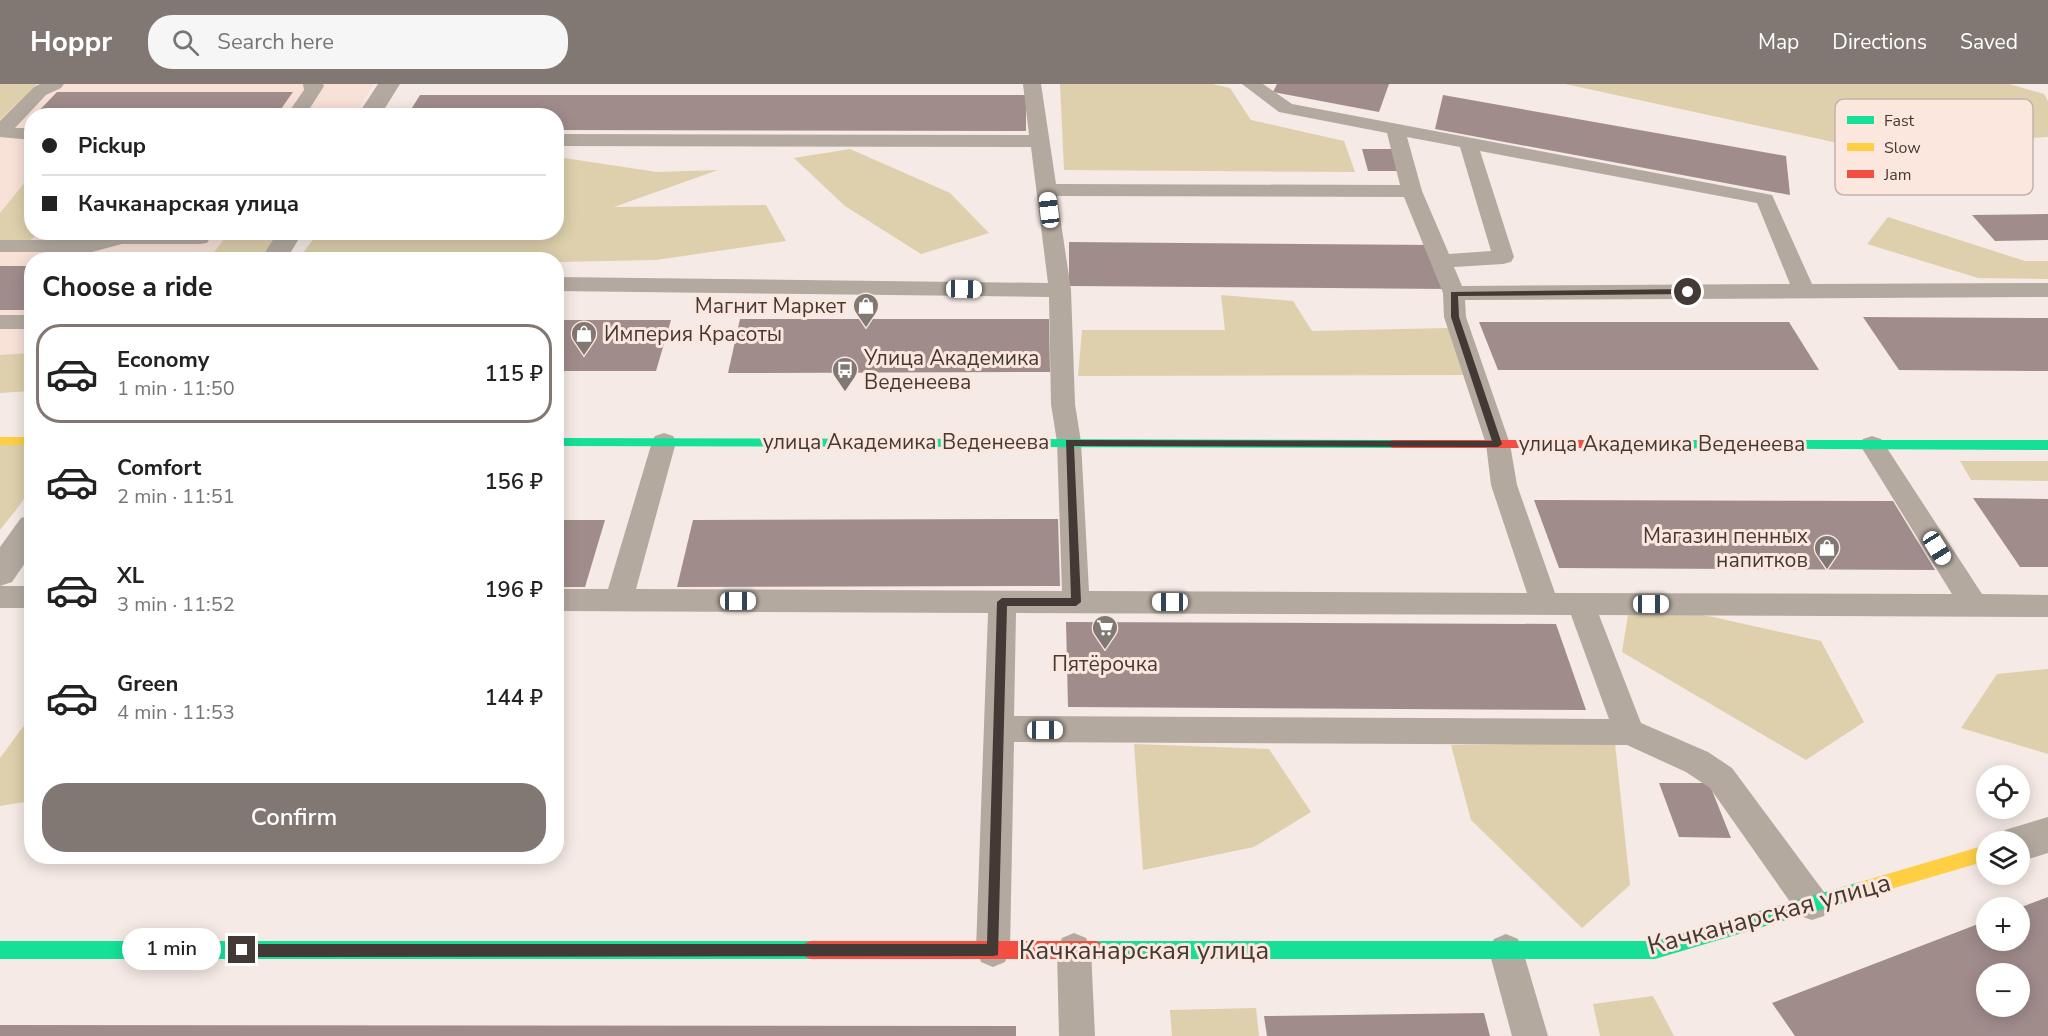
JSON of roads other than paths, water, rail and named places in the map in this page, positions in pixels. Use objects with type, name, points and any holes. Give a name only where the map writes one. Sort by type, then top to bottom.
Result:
[{"type":"street","points":[[373,108],[389,84]]},
{"type":"street","points":[[0,441],[24,441]]},
{"type":"street","name":"улица Академика Веденеева","points":[[564,442],[2048,445]]},
{"type":"street","points":[[0,573],[24,538]]},
{"type":"street","points":[[2030,840],[2048,835]]},
{"type":"street","name":"Качканарская улица","points":[[0,950],[1655,950],[1976,856]]},
{"type":"lane","points":[[24,134],[6,133],[3,129],[40,91],[55,84]]},
{"type":"lane","points":[[301,108],[315,86],[312,84]]},
{"type":"lane","points":[[1032,84],[1060,290],[1063,404],[1069,442],[1076,602]]},
{"type":"lane","points":[[1251,84],[1286,108],[1765,199],[1804,291]]},
{"type":"lane","points":[[1395,129],[1412,191],[1454,293],[1455,317],[1498,444],[1504,485],[1545,604]]},
{"type":"lane","points":[[564,140],[1040,141]]},
{"type":"lane","points":[[1441,261],[1503,257],[1468,143]]},
{"type":"lane","points":[[1047,190],[1412,191]]},
{"type":"lane","points":[[0,246],[92,246],[114,240]]},
{"type":"lane","points":[[564,284],[1060,290]]},
{"type":"lane","points":[[1454,293],[2048,290]]},
{"type":"lane","points":[[0,322],[24,322]]},
{"type":"lane","points":[[619,600],[664,442]]},
{"type":"lane","points":[[1872,445],[1974,606]]},
{"type":"lane","points":[[0,597],[24,597]]},
{"type":"lane","points":[[564,600],[2048,606]]},
{"type":"lane","points":[[993,950],[1002,602]]},
{"type":"lane","points":[[1581,604],[1629,732]]},
{"type":"lane","points":[[999,729],[1629,732],[1697,762],[1721,778],[1812,904]]},
{"type":"lane","points":[[1074,951],[1077,1036]]},
{"type":"lane","points":[[1506,951],[1530,1036]]},
{"type":"place","name":"Магнит Маркет","points":[[866,329]]},
{"type":"place","name":"Империя Красоты","points":[[584,357]]},
{"type":"place","name":"Улица Академика Веденеева","points":[[845,393]]},
{"type":"place","name":"Магазин пенных напитков","points":[[1827,571]]},
{"type":"place","name":"Пятёрочка","points":[[1105,651]]}]
